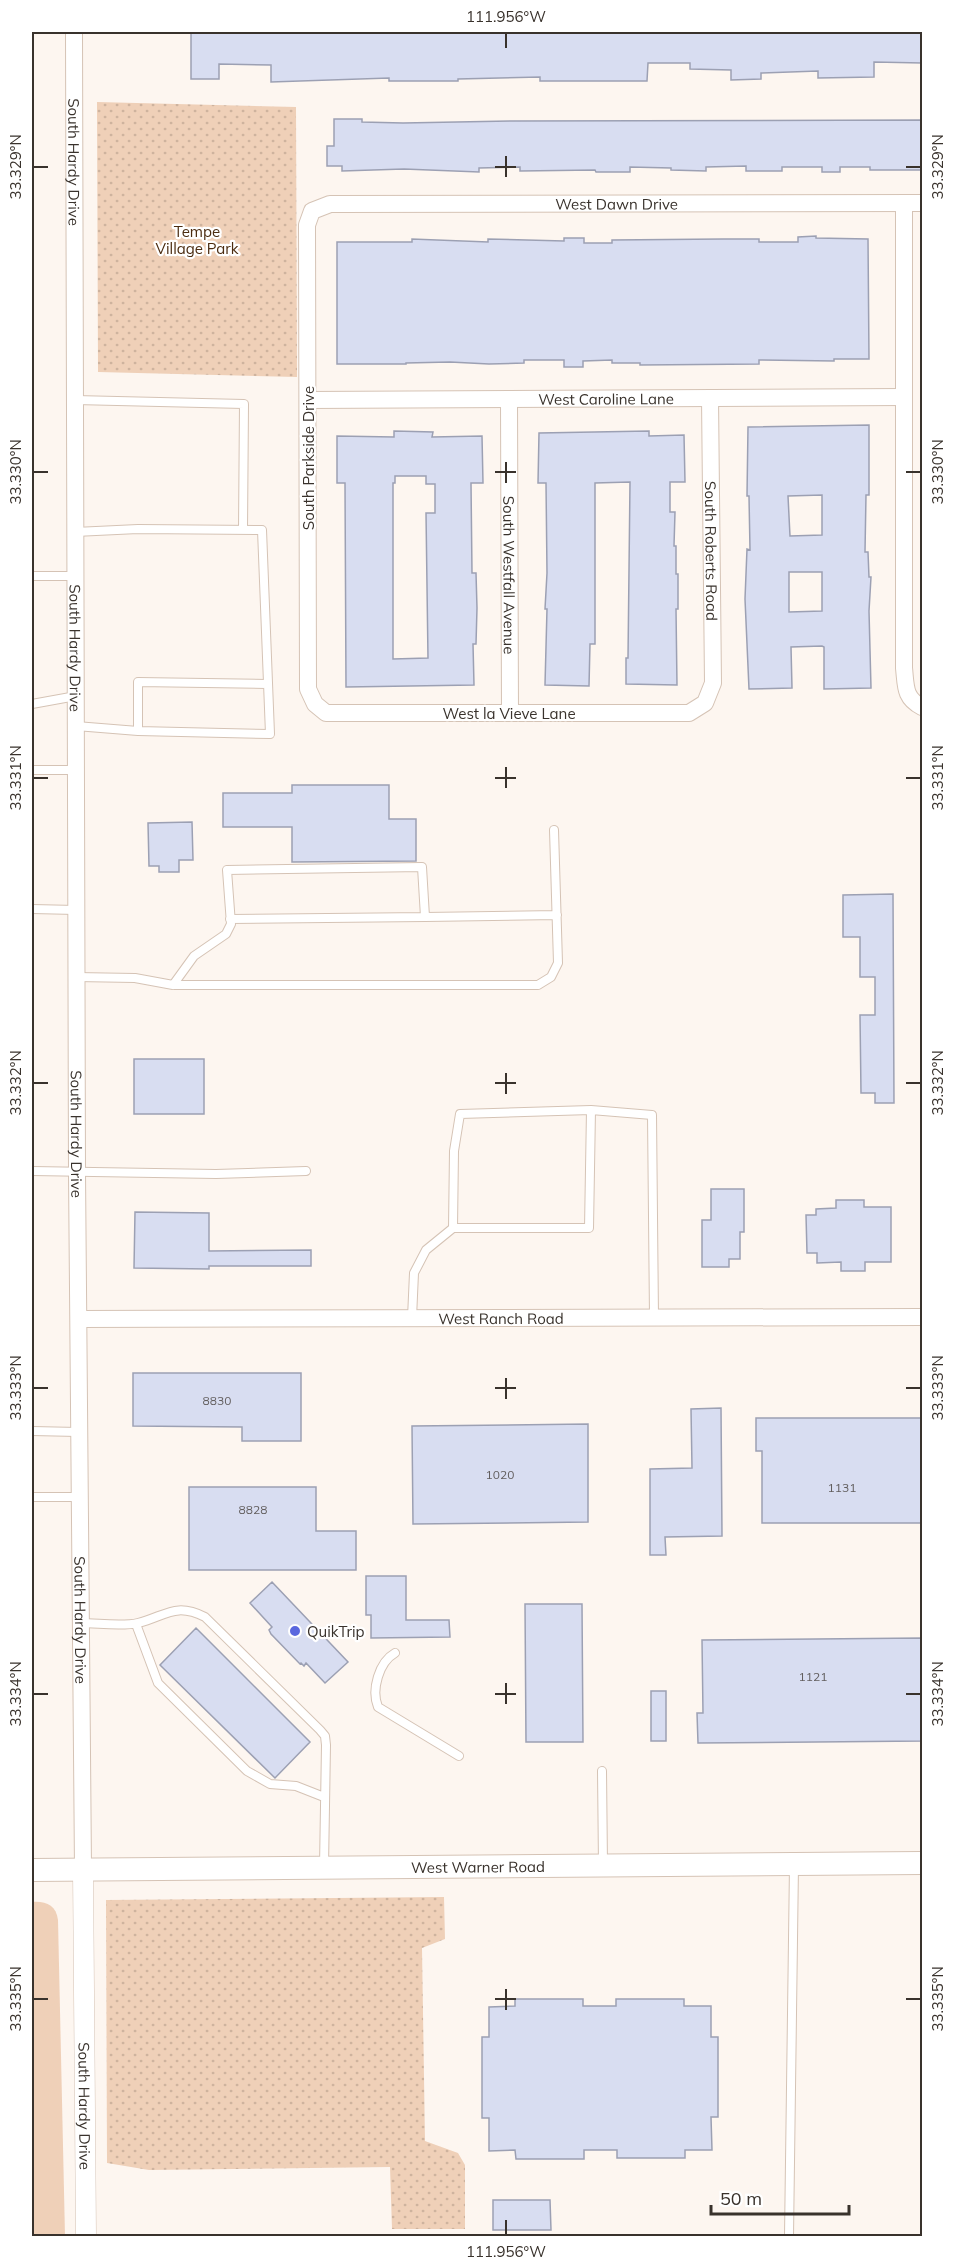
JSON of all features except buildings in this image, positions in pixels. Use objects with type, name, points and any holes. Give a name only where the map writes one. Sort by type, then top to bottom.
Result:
[{"type":"main road","name":"West Warner Road","points":[[32,1870],[922,1863]]},
{"type":"street","name":"South Hardy Drive","points":[[74,32],[78,1432],[86,2236]]},
{"type":"street","points":[[904,203],[904,668],[906,691],[918,705]]},
{"type":"street","name":"West Dawn Drive","points":[[312,211],[330,204],[922,203]]},
{"type":"street","name":"South Parkside Drive","points":[[312,211],[307,225],[308,689],[315,704]]},
{"type":"street","name":"West Caroline Lane","points":[[308,400],[903,397]]},
{"type":"street","name":"South Roberts Road","points":[[705,703],[713,683],[710,398]]},
{"type":"street","name":"South Westfall Avenue","points":[[509,399],[510,714]]},
{"type":"street","name":"West la Vieve Lane","points":[[315,704],[326,713],[510,714],[688,713],[705,703]]},
{"type":"street","name":"West Ranch Road","points":[[79,1319],[922,1317]]},
{"type":"lane","points":[[75,400],[244,404],[243,530]]},
{"type":"lane","points":[[75,532],[138,529],[262,530],[270,734],[138,732],[76,726]]},
{"type":"lane","points":[[32,576],[75,576]]},
{"type":"lane","points":[[138,732],[138,682],[267,684]]},
{"type":"lane","points":[[32,704],[76,696]]},
{"type":"lane","points":[[32,770],[76,770]]},
{"type":"lane","points":[[76,977],[135,978],[173,985],[538,985],[551,977],[558,963],[555,830]]},
{"type":"lane","points":[[173,985],[194,956],[226,934],[231,924],[227,870],[422,867],[424,917]]},
{"type":"lane","points":[[32,909],[76,910]]},
{"type":"lane","points":[[230,919],[557,915]]},
{"type":"lane","points":[[412,1318],[414,1273],[426,1250],[453,1228],[589,1228],[591,1110]]},
{"type":"lane","points":[[453,1228],[454,1151],[460,1114],[591,1110],[652,1115],[654,1317]]},
{"type":"lane","points":[[32,1171],[216,1174],[306,1171]]},
{"type":"lane","points":[[32,1431],[78,1432]]},
{"type":"lane","points":[[32,1497],[79,1497]]},
{"type":"lane","points":[[81,1623],[136,1624],[174,1610],[190,1610],[205,1617],[325,1736],[324,1868]]},
{"type":"lane","points":[[136,1624],[158,1683],[247,1771],[270,1784],[296,1786],[324,1797]]},
{"type":"lane","points":[[395,1653],[388,1657],[377,1681],[375,1698],[378,1707],[459,1756]]},
{"type":"lane","points":[[602,1771],[603,1865]]},
{"type":"lane","points":[[789,2236],[794,1864]]},
{"type":"green space","name":"Tempe Village Park","points":[[97,102],[296,107],[297,377],[98,372]]},
{"type":"green space","points":[[444,1897],[445,1939],[422,1948],[425,2141],[458,2153],[465,2165],[465,2229],[392,2229],[390,2167],[149,2170],[107,2163],[106,1900]]},
{"type":"green space","points":[[32,1902],[42,1902],[53,1907],[58,1920],[65,2236],[32,2236]]},
{"type":"place","name":"QuikTrip","points":[[295,1631]]}]
